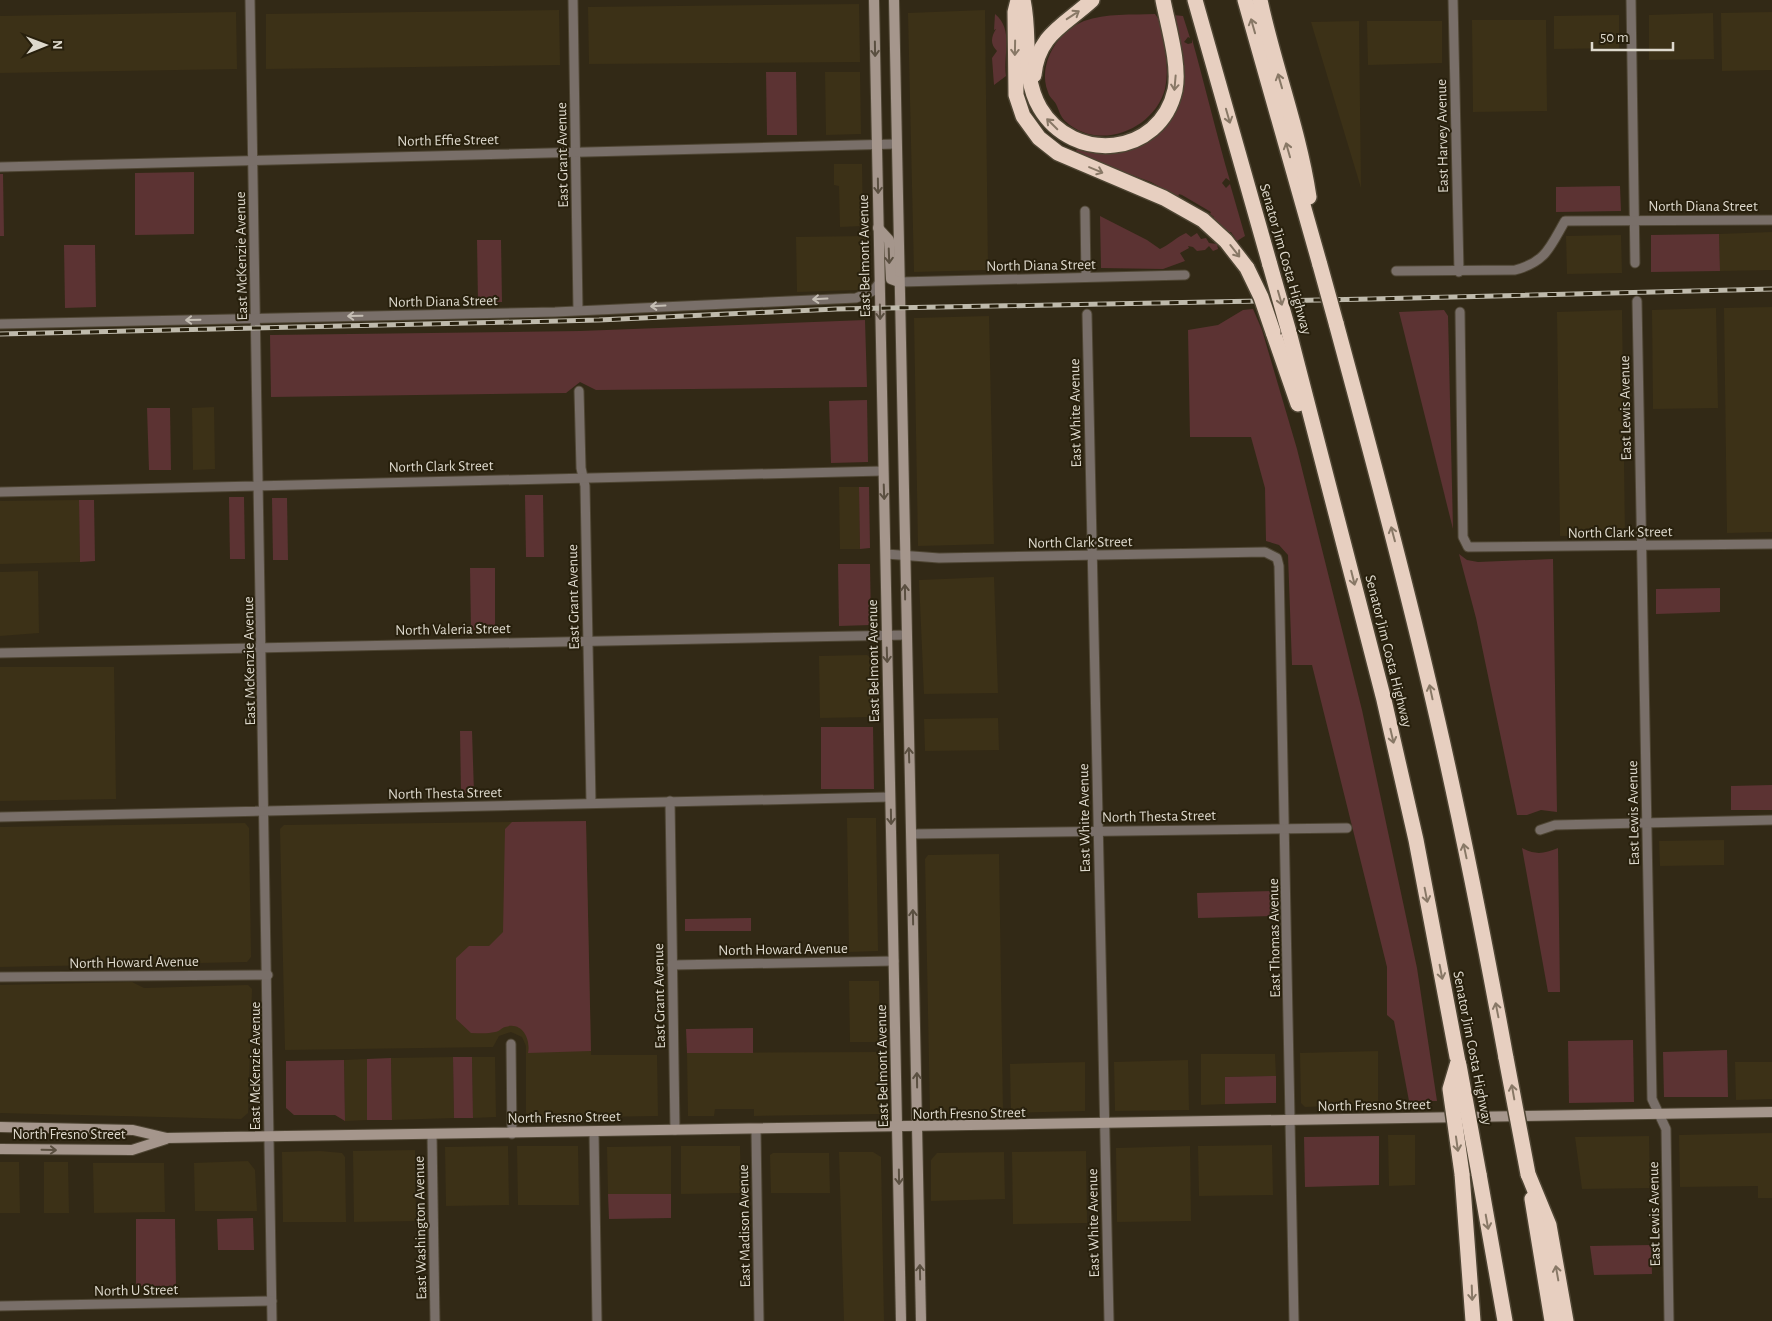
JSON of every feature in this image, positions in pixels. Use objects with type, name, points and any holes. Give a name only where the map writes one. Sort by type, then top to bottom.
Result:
[{"type":"highway","points":[[1018,0],[1015,12],[1016,95],[1023,116],[1034,132],[1058,153],[1164,198],[1203,220],[1226,240],[1247,268],[1261,297],[1330,497]]},
{"type":"highway","points":[[1023,0],[1026,11],[1029,75],[1036,99],[1054,126],[1074,140],[1108,145],[1128,143],[1139,138],[1158,123],[1174,94],[1176,74],[1164,0]]},
{"type":"highway","points":[[1036,99],[1033,84],[1042,48],[1061,23],[1092,0]]},
{"type":"highway","name":"Senator Jim Costa Highway","points":[[1195,0],[1289,332],[1330,497],[1382,691],[1416,840],[1505,1321]]},
{"type":"highway","points":[[1245,0],[1266,52]]},
{"type":"highway","points":[[1260,0],[1266,52]]},
{"type":"highway","name":"Senator Jim Costa Highway","points":[[1266,52],[1305,167],[1320,265],[1429,681],[1489,964],[1528,1174],[1552,1321]]},
{"type":"highway","points":[[1458,1062],[1450,1090],[1462,1174],[1473,1321]]},
{"type":"highway","points":[[1528,1174],[1548,1224],[1566,1321]]},
{"type":"main road","name":"East Belmont Avenue","points":[[874,0],[901,1321]]},
{"type":"main road","points":[[894,0],[921,1321]]},
{"type":"main road","points":[[878,228],[888,240],[891,279],[899,282]]},
{"type":"main road","name":"North Fresno Street","points":[[0,1127],[133,1130],[167,1138],[1104,1126],[1772,1112]]},
{"type":"main road","name":"North Fresno Street","points":[[0,1149],[132,1150],[167,1138]]},
{"type":"street","name":"East McKenzie Avenue","points":[[250,0],[268,974],[272,1321]]},
{"type":"street","name":"East Grant Avenue","points":[[573,0],[578,310]]},
{"type":"street","name":"East Harvey Avenue","points":[[1453,0],[1459,272]]},
{"type":"street","points":[[1631,0],[1636,263]]},
{"type":"street","name":"North Effie Street","points":[[0,167],[253,159],[896,144]]},
{"type":"street","points":[[1085,212],[1086,277]]},
{"type":"street","name":"North Diana Street","points":[[1459,272],[1515,270],[1531,266],[1544,258],[1565,221],[1772,220]]},
{"type":"street","points":[[1396,271],[1459,272]]},
{"type":"street","name":"North Diana Street","points":[[899,282],[1184,275]]},
{"type":"street","name":"North Diana Street","points":[[0,324],[578,310],[856,298],[873,292],[880,282]]},
{"type":"street","name":"East Lewis Avenue","points":[[1637,301],[1652,1098],[1666,1129],[1669,1321]]},
{"type":"street","name":"North Clark Street","points":[[1460,312],[1463,537],[1468,547],[1772,544]]},
{"type":"street","name":"East White Avenue","points":[[1087,314],[1109,1321]]},
{"type":"street","name":"East Grant Avenue","points":[[579,391],[588,640],[591,803]]},
{"type":"street","name":"North Clark Street","points":[[0,492],[259,484],[883,471]]},
{"type":"street","name":"North Clark Street","points":[[886,554],[905,557],[1092,556],[1265,552],[1275,555]]},
{"type":"street","name":"East Thomas Avenue","points":[[1275,555],[1279,566],[1294,1321]]},
{"type":"street","name":"North Valeria Street","points":[[0,653],[906,635]]},
{"type":"street","name":"North Thesta Street","points":[[0,817],[890,797]]},
{"type":"street","name":"East Grant Avenue","points":[[670,802],[675,1130]]},
{"type":"street","points":[[1540,830],[1555,825],[1772,820]]},
{"type":"street","name":"North Thesta Street","points":[[912,834],[1347,828]]},
{"type":"street","name":"North Howard Avenue","points":[[672,965],[894,961]]},
{"type":"street","name":"North Howard Avenue","points":[[0,977],[268,974]]},
{"type":"street","points":[[511,1044],[512,1134]]},
{"type":"street","name":"East Madison Avenue","points":[[756,1131],[759,1321]]},
{"type":"street","points":[[594,1132],[597,1321]]},
{"type":"street","name":"East Washington Avenue","points":[[432,1135],[435,1321]]},
{"type":"street","name":"North U Street","points":[[0,1306],[272,1301]]},
{"type":"shaded area","points":[[859,4],[860,62],[589,64],[588,7]]},
{"type":"shaded area","points":[[559,10],[560,65],[266,69],[266,14]]},
{"type":"shaded area","points":[[985,10],[988,270],[914,272],[908,13]]},
{"type":"shaded area","points":[[236,12],[237,69],[0,73],[0,16]]},
{"type":"shaded area","points":[[1772,12],[1772,70],[1722,71],[1721,13]]},
{"type":"shaded area","points":[[1713,13],[1714,59],[1649,60],[1649,15]]},
{"type":"shaded area","points":[[995,14],[1001,20],[1006,35],[1006,76],[994,85],[992,58],[997,51],[993,46],[992,40],[996,29],[994,30]]},
{"type":"shaded area","points":[[1155,14],[1160,21],[1167,72],[1165,89],[1159,103],[1149,116],[1123,132],[1108,135],[1093,135],[1078,130],[1065,121],[1050,97],[1045,81],[1045,70],[1048,60],[1058,40],[1075,26],[1092,18]]},
{"type":"shaded area","points":[[1173,15],[1183,16],[1190,38],[1188,37],[1184,42],[1192,43],[1192,39],[1230,181],[1226,178],[1222,183],[1226,188],[1230,184],[1245,236],[1237,241],[1231,232],[1225,233],[1212,220],[1214,217],[1210,214],[1211,212],[1182,195],[1179,194],[1178,197],[1151,182],[1115,169],[1076,151],[1078,147],[1132,145],[1151,136],[1160,129],[1162,131],[1167,122]]},
{"type":"shaded area","points":[[1619,15],[1619,48],[1554,49],[1554,16]]},
{"type":"shaded area","points":[[1472,20],[1546,20],[1547,111],[1473,112]]},
{"type":"shaded area","points":[[1359,21],[1359,27],[1361,188],[1311,22]]},
{"type":"shaded area","points":[[1367,21],[1442,21],[1442,63],[1368,65]]},
{"type":"shaded area","points":[[766,72],[796,72],[797,135],[767,135]]},
{"type":"shaded area","points":[[825,72],[860,72],[861,134],[826,135]]},
{"type":"shaded area","points":[[834,164],[862,164],[863,226],[840,227],[839,186],[834,185]]},
{"type":"shaded area","points":[[194,172],[194,234],[135,235],[135,173]]},
{"type":"shaded area","points":[[0,174],[3,174],[4,236],[0,236]]},
{"type":"shaded area","points":[[1620,186],[1621,211],[1556,212],[1556,187]]},
{"type":"shaded area","points":[[1100,216],[1147,240],[1160,249],[1186,233],[1191,237],[1197,233],[1201,239],[1206,238],[1209,243],[1217,244],[1218,249],[1213,251],[1209,246],[1205,250],[1197,251],[1193,247],[1188,246],[1189,248],[1180,253],[1185,261],[1163,269],[1101,268]]},
{"type":"shaded area","points":[[1772,232],[1772,270],[1720,271],[1719,234]]},
{"type":"shaded area","points":[[1719,234],[1720,271],[1651,272],[1651,235]]},
{"type":"shaded area","points":[[1621,235],[1622,273],[1567,274],[1566,236]]},
{"type":"shaded area","points":[[866,236],[867,279],[857,290],[797,292],[796,237]]},
{"type":"shaded area","points":[[477,240],[501,240],[502,302],[478,302]]},
{"type":"shaded area","points":[[64,245],[95,245],[96,307],[65,308]]},
{"type":"shaded area","points":[[1772,307],[1772,532],[1727,533],[1724,308]]},
{"type":"shaded area","points":[[1716,308],[1718,408],[1653,409],[1652,310]]},
{"type":"shaded area","points":[[1253,309],[1262,330],[1297,449],[1362,710],[1417,968],[1437,1101],[1409,1101],[1394,1021],[1387,1015],[1387,967],[1312,665],[1292,665],[1288,555],[1279,545],[1266,541],[1265,488],[1251,437],[1190,437],[1188,330],[1218,325],[1243,310]]},
{"type":"shaded area","points":[[1444,310],[1448,316],[1453,529],[1399,312]]},
{"type":"shaded area","points":[[1622,310],[1625,535],[1560,536],[1557,312]]},
{"type":"shaded area","points":[[989,316],[994,544],[918,546],[914,318]]},
{"type":"shaded area","points":[[865,320],[867,387],[596,390],[580,382],[566,393],[271,397],[270,335],[580,331]]},
{"type":"shaded area","points":[[867,400],[868,462],[831,463],[829,401]]},
{"type":"shaded area","points":[[214,407],[215,469],[193,470],[192,408]]},
{"type":"shaded area","points":[[147,408],[170,408],[171,470],[149,470]]},
{"type":"shaded area","points":[[839,487],[859,487],[860,549],[840,549]]},
{"type":"shaded area","points":[[859,487],[869,487],[870,548],[860,549]]},
{"type":"shaded area","points":[[525,495],[543,495],[544,557],[526,557]]},
{"type":"shaded area","points":[[229,497],[244,497],[245,559],[230,559]]},
{"type":"shaded area","points":[[272,498],[287,498],[288,560],[273,560]]},
{"type":"shaded area","points":[[79,500],[80,562],[0,564],[0,501]]},
{"type":"shaded area","points":[[79,500],[94,500],[95,561],[80,562]]},
{"type":"shaded area","points":[[1459,554],[1467,560],[1478,562],[1553,559],[1557,812],[1541,810],[1527,815],[1517,815],[1476,618]]},
{"type":"shaded area","points":[[838,564],[870,564],[871,625],[839,626]]},
{"type":"shaded area","points":[[470,568],[495,568],[495,629],[471,630]]},
{"type":"shaded area","points":[[38,571],[39,633],[0,636],[0,572]]},
{"type":"shaded area","points":[[994,577],[998,693],[924,694],[919,580]]},
{"type":"shaded area","points":[[1720,588],[1720,612],[1656,614],[1656,589]]},
{"type":"shaded area","points":[[867,655],[872,659],[873,717],[820,718],[819,656]]},
{"type":"shaded area","points":[[0,667],[114,667],[116,799],[0,801]]},
{"type":"shaded area","points":[[998,718],[999,750],[925,751],[924,719]]},
{"type":"shaded area","points":[[821,727],[873,727],[874,789],[821,789]]},
{"type":"shaded area","points":[[460,731],[472,731],[474,793],[461,793]]},
{"type":"shaded area","points":[[1772,785],[1772,810],[1731,810],[1731,786]]},
{"type":"shaded area","points":[[847,818],[876,818],[878,951],[849,952]]},
{"type":"shaded area","points":[[586,821],[591,1055],[657,1055],[658,1116],[526,1118],[526,1046],[522,1037],[511,1032],[499,1036],[493,1047],[285,1050],[280,829],[284,825]]},
{"type":"shaded area","points":[[586,821],[591,1051],[528,1053],[528,1042],[524,1032],[511,1026],[492,1033],[471,1033],[456,1019],[456,958],[469,946],[489,946],[503,932],[505,829],[512,822]]},
{"type":"shaded area","points":[[245,823],[249,828],[251,957],[247,962],[0,967],[0,827]]},
{"type":"shaded area","points":[[1724,840],[1724,865],[1660,866],[1659,841]]},
{"type":"shaded area","points":[[1522,848],[1540,853],[1558,848],[1560,992],[1548,992]]},
{"type":"shaded area","points":[[999,854],[1003,1113],[930,1114],[925,859],[928,855]]},
{"type":"shaded area","points":[[1272,891],[1272,916],[1198,918],[1197,893]]},
{"type":"shaded area","points":[[751,918],[751,931],[685,931],[685,919]]},
{"type":"shaded area","points":[[849,981],[879,981],[880,1042],[850,1042]]},
{"type":"shaded area","points":[[132,982],[144,988],[248,985],[252,989],[248,1113],[241,1119],[0,1113],[0,985]]},
{"type":"shaded area","points":[[753,1028],[753,1053],[687,1053],[686,1029]]},
{"type":"shaded area","points":[[1633,1040],[1634,1102],[1569,1103],[1568,1041]]},
{"type":"shaded area","points":[[1727,1050],[1728,1097],[1664,1097],[1663,1052]]},
{"type":"shaded area","points":[[1378,1051],[1378,1104],[1305,1107],[1301,1103],[1300,1053]]},
{"type":"shaded area","points":[[880,1052],[880,1114],[754,1116],[754,1109],[715,1109],[714,1116],[688,1116],[687,1053]]},
{"type":"shaded area","points":[[1201,1054],[1275,1054],[1276,1076],[1225,1077],[1225,1104],[1201,1105]]},
{"type":"shaded area","points":[[453,1057],[454,1118],[392,1120],[391,1058]]},
{"type":"shaded area","points":[[453,1057],[472,1057],[473,1118],[454,1118]]},
{"type":"shaded area","points":[[472,1057],[495,1057],[496,1117],[473,1118]]},
{"type":"shaded area","points":[[391,1058],[392,1120],[367,1120],[367,1059]]},
{"type":"shaded area","points":[[367,1059],[367,1120],[345,1121],[344,1060]]},
{"type":"shaded area","points":[[344,1060],[345,1121],[335,1115],[294,1115],[286,1108],[286,1061]]},
{"type":"shaded area","points":[[1188,1060],[1189,1110],[1115,1111],[1114,1062]]},
{"type":"shaded area","points":[[1085,1062],[1085,1111],[1011,1113],[1010,1064]]},
{"type":"shaded area","points":[[1735,1062],[1772,1062],[1772,1099],[1736,1100]]},
{"type":"shaded area","points":[[1276,1076],[1276,1103],[1225,1104],[1225,1077]]},
{"type":"shaded area","points":[[1772,1133],[1772,1198],[1758,1198],[1758,1186],[1680,1187],[1679,1135]]},
{"type":"shaded area","points":[[1388,1135],[1415,1135],[1415,1185],[1389,1186]]},
{"type":"shaded area","points":[[1379,1136],[1379,1185],[1305,1187],[1304,1137]]},
{"type":"shaded area","points":[[1649,1136],[1650,1188],[1582,1189],[1575,1137]]},
{"type":"shaded area","points":[[1272,1145],[1273,1195],[1199,1196],[1198,1146]]},
{"type":"shaded area","points":[[508,1146],[509,1205],[446,1206],[445,1147]]},
{"type":"shaded area","points":[[517,1146],[578,1146],[579,1205],[518,1205]]},
{"type":"shaded area","points":[[671,1146],[671,1194],[608,1194],[607,1147]]},
{"type":"shaded area","points":[[681,1146],[740,1146],[741,1193],[681,1194]]},
{"type":"shaded area","points":[[1190,1146],[1191,1221],[1117,1222],[1116,1148]]},
{"type":"shaded area","points":[[415,1150],[416,1221],[354,1222],[353,1151]]},
{"type":"shaded area","points":[[320,1151],[342,1153],[345,1157],[346,1222],[283,1222],[282,1152]]},
{"type":"shaded area","points":[[1086,1151],[1087,1223],[1013,1224],[1012,1152]]},
{"type":"shaded area","points":[[839,1152],[873,1152],[881,1157],[884,1321],[844,1321]]},
{"type":"shaded area","points":[[1004,1152],[1005,1199],[931,1201],[931,1160],[937,1153]]},
{"type":"shaded area","points":[[773,1153],[829,1153],[830,1193],[771,1193],[770,1155]]},
{"type":"shaded area","points":[[248,1161],[255,1170],[257,1211],[195,1211],[194,1163]]},
{"type":"shaded area","points":[[0,1162],[19,1162],[20,1213],[0,1213]]},
{"type":"shaded area","points":[[44,1162],[68,1162],[69,1213],[44,1213]]},
{"type":"shaded area","points":[[93,1163],[164,1163],[165,1212],[94,1213]]},
{"type":"shaded area","points":[[608,1194],[671,1194],[671,1218],[609,1219]]},
{"type":"shaded area","points":[[253,1218],[254,1250],[218,1250],[217,1219]]},
{"type":"shaded area","points":[[136,1219],[175,1219],[176,1286],[136,1286]]},
{"type":"shaded area","points":[[1651,1245],[1652,1274],[1594,1275],[1590,1246]]},
{"type":"railway","points":[[0,334],[599,320],[836,309],[1772,289]]}]
